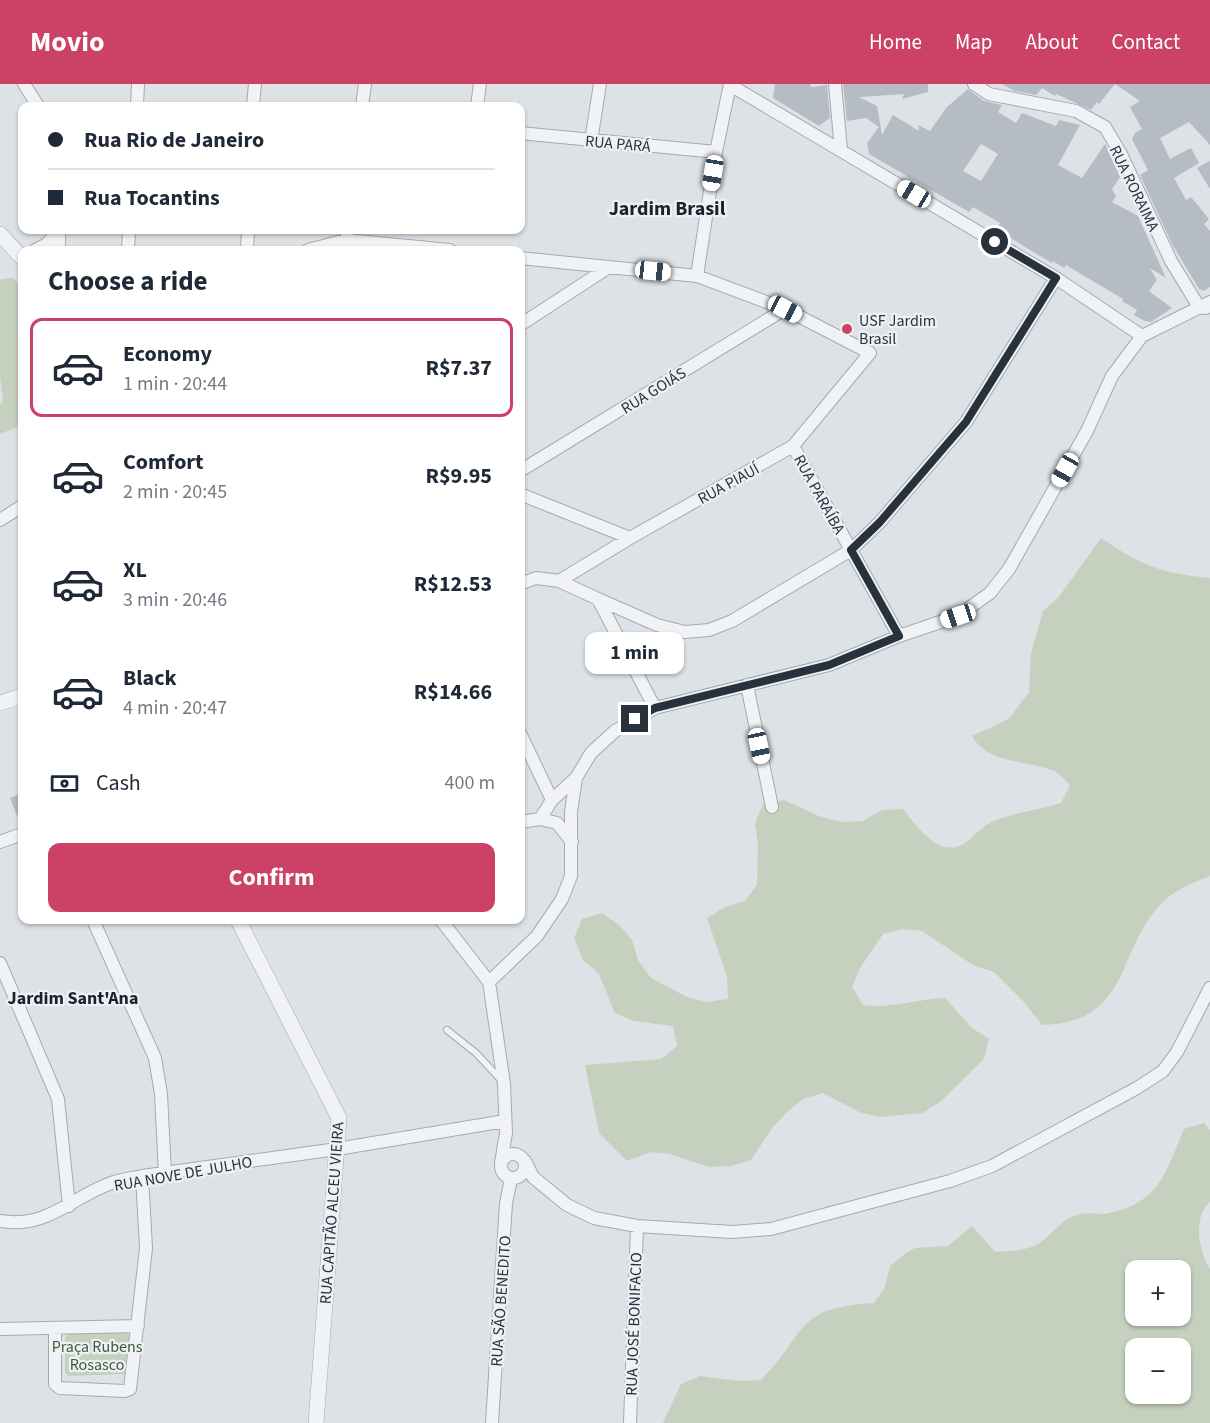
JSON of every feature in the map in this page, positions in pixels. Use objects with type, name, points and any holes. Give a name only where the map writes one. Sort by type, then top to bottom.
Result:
[{"type":"street","points":[[24,84],[35,102]]},
{"type":"street","points":[[137,102],[138,84]]},
{"type":"street","points":[[253,102],[255,84]]},
{"type":"street","points":[[363,102],[366,84]]},
{"type":"street","points":[[478,102],[480,84]]},
{"type":"street","points":[[591,141],[600,84]]},
{"type":"street","points":[[697,276],[716,152],[730,84],[1056,278],[1142,336]]},
{"type":"street","points":[[835,84],[841,150]]},
{"type":"street","name":"RUA RORAIMA","points":[[974,84],[989,94],[1076,111],[1105,127],[1171,261],[1206,306]]},
{"type":"street","name":"RUA PARÁ","points":[[525,133],[716,152]]},
{"type":"street","points":[[0,234],[18,249]]},
{"type":"street","points":[[43,246],[55,234]]},
{"type":"street","points":[[324,246],[347,240],[409,246]]},
{"type":"street","points":[[525,259],[697,276],[785,309]]},
{"type":"street","points":[[525,322],[609,267]]},
{"type":"street","points":[[525,582],[537,578],[559,581],[657,625],[685,632],[709,630],[732,621],[851,550],[880,522],[966,422],[1056,278]]},
{"type":"street","points":[[540,819],[552,800],[576,778],[591,753],[615,731],[655,708],[829,665],[899,636],[958,616],[990,593],[1009,569],[1082,441],[1112,376],[1142,336],[1206,306]]},
{"type":"street","name":"RUA PIAUÍ","points":[[559,581],[630,537],[794,447],[870,352],[785,309]]},
{"type":"street","name":"RUA GOIÁS","points":[[525,468],[785,309]]},
{"type":"street","name":"RUA PARAÍBA","points":[[794,447],[899,636]]},
{"type":"street","points":[[525,496],[630,537]]},
{"type":"street","points":[[0,520],[18,509]]},
{"type":"street","points":[[598,599],[655,708]]},
{"type":"street","points":[[747,685],[772,807]]},
{"type":"street","points":[[0,703],[18,697]]},
{"type":"street","points":[[525,743],[552,800]]},
{"type":"street","points":[[489,982],[537,936],[552,917],[571,876],[571,812],[576,778]]},
{"type":"street","points":[[525,821],[540,819],[558,823],[572,842]]},
{"type":"street","points":[[0,842],[18,835]]},
{"type":"street","points":[[95,924],[155,1058],[161,1094],[165,1174]]},
{"type":"street","name":"RUA CAPITÃO ALCEU VIEIRA","points":[[240,924],[339,1118],[316,1423]]},
{"type":"street","points":[[444,924],[489,982],[504,1084],[505,1127],[501,1163],[503,1173],[521,1178],[594,1218],[637,1226],[732,1232],[771,1229],[950,1180],[992,1166],[1163,1071],[1177,1052],[1209,993]]},
{"type":"street","points":[[0,963],[58,1099],[69,1206]]},
{"type":"street","points":[[505,1127],[521,1158],[521,1178]]},
{"type":"street","name":"RUA NOVE DE JULHO","points":[[0,1221],[20,1224],[41,1219],[113,1182],[142,1176],[505,1127]]},
{"type":"street","points":[[501,1163],[507,1155],[521,1158]]},
{"type":"street","points":[[55,1328],[55,1384],[60,1388],[125,1391],[130,1389],[146,1248],[142,1176]]},
{"type":"street","name":"RUA SÃO BENEDITO","points":[[492,1423],[506,1203],[521,1178]]},
{"type":"street","name":"RUA JOSÉ BONIFACIO","points":[[630,1423],[637,1226]]},
{"type":"street","points":[[0,1329],[138,1326]]},
{"type":"lane","points":[[447,1030],[476,1053],[504,1084]]},
{"type":"green space","points":[[13,278],[18,283],[18,427],[0,434],[0,405],[3,400],[0,375],[1,279]]},
{"type":"green space","points":[[1101,538],[1152,567],[1178,574],[1210,578],[1210,876],[1176,892],[1159,906],[1145,925],[1117,983],[1106,999],[1091,1012],[1070,1021],[1042,1025],[1024,1002],[994,972],[973,965],[922,931],[903,929],[883,934],[860,968],[852,987],[863,1005],[883,1006],[945,998],[972,1028],[989,1039],[984,1059],[940,1102],[922,1113],[879,1117],[859,1112],[823,1093],[803,1099],[788,1111],[773,1127],[751,1160],[731,1166],[709,1167],[670,1154],[651,1152],[627,1161],[599,1133],[585,1065],[661,1059],[677,1046],[673,1026],[634,1021],[615,1013],[599,974],[583,960],[574,938],[582,919],[602,913],[619,925],[632,940],[638,960],[651,978],[687,997],[707,1002],[728,999],[727,977],[707,918],[725,907],[745,901],[757,885],[758,843],[755,823],[763,804],[784,800],[821,817],[842,822],[863,821],[882,810],[903,809],[923,833],[940,845],[949,848],[959,846],[969,840],[994,821],[1061,803],[1070,785],[1057,772],[1008,760],[987,752],[972,736],[1009,719],[1029,692],[1031,653],[1043,611],[1058,598]]},
{"type":"green space","points":[[1204,1123],[1210,1130],[1210,1202],[1204,1208],[1201,1216],[1199,1235],[1200,1244],[1210,1269],[1210,1423],[663,1423],[681,1384],[700,1376],[739,1381],[761,1380],[796,1335],[815,1317],[829,1310],[874,1303],[885,1287],[890,1266],[915,1248],[948,1246],[972,1226],[995,1252],[1031,1247],[1075,1216],[1085,1213],[1109,1213],[1140,1202],[1159,1183],[1184,1129]]},
{"type":"green space","name":"Praça Rubens Rosasco","points":[[127,1332],[130,1336],[127,1374],[68,1376],[65,1373],[65,1337],[69,1334]]},
{"type":"building","points":[[775,84],[810,84],[811,87],[827,85],[830,118],[819,126],[773,98]]},
{"type":"building","points":[[843,84],[928,84],[928,92],[902,99],[904,94],[859,97],[877,106],[882,135],[893,115],[919,131],[918,125],[930,131],[947,107],[968,89],[984,101],[1002,105],[998,112],[1016,123],[1022,113],[1056,126],[1059,120],[1080,125],[1058,165],[1082,178],[1105,144],[1120,177],[1112,189],[1116,196],[1112,202],[1138,216],[1166,278],[1150,268],[1157,280],[1149,291],[1172,308],[1151,322],[1134,315],[1137,310],[1122,301],[1123,299],[1066,265],[1064,268],[1053,261],[1052,263],[996,229],[1000,223],[973,207],[969,212],[869,154],[867,143],[879,127],[866,118],[847,121]],"holes":[[[981,144],[998,154],[981,181],[963,171]]]},
{"type":"building","points":[[1002,84],[1115,84],[1099,104],[1097,102],[1091,110],[1056,94],[1055,96],[1042,88],[1036,95],[1015,91]]},
{"type":"building","points":[[1115,84],[1210,84],[1210,145],[1189,122],[1160,138],[1170,159],[1191,148],[1199,163],[1174,178],[1186,200],[1191,197],[1209,219],[1204,224],[1210,231],[1210,287],[1204,291],[1199,289],[1172,244],[1140,175],[1148,170],[1132,139],[1135,133],[1142,129],[1130,107],[1140,101]]},
{"type":"building","points":[[1210,161],[1210,189],[1197,168]]},
{"type":"building","points":[[18,795],[18,818],[10,798]]},
{"type":"place","name":"USF Jardim Brasil","points":[[847,329]]},
{"type":"district","name":"Jardim Brasil","points":[[667,208]]},
{"type":"district","name":"Jardim Sant'Ana","points":[[73,998]]},
{"type":"route","points":[[635,719],[655,708],[829,665],[899,636],[851,550],[880,522],[966,422],[1056,278],[995,242]]}]
